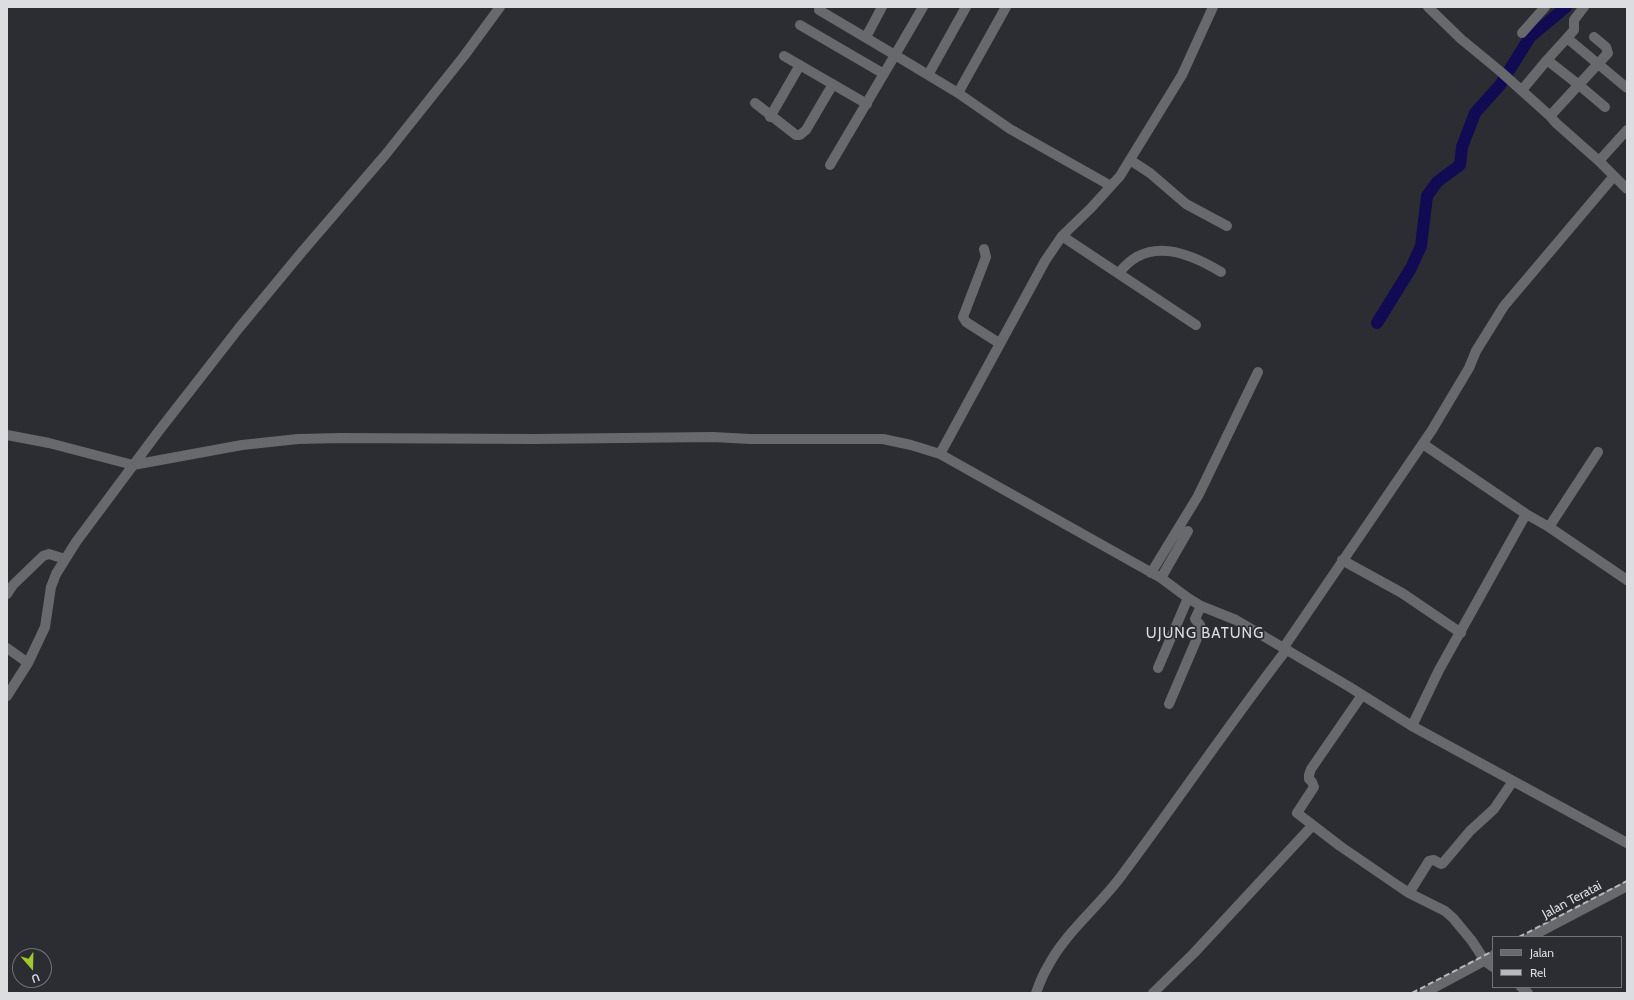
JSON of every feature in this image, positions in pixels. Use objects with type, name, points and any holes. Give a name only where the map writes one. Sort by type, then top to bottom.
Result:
[{"type":"street","points":[[7,696],[28,663],[45,627],[51,587],[56,574],[65,559],[133,465],[239,328],[386,154],[500,7]]},
{"type":"street","points":[[866,38],[882,7]]},
{"type":"street","points":[[830,165],[923,7]]},
{"type":"street","points":[[928,75],[966,7]]},
{"type":"street","points":[[958,93],[1006,7]]},
{"type":"street","points":[[940,454],[999,343],[1045,261],[1062,236],[1111,186],[1130,160],[1182,74],[1213,7]]},
{"type":"street","points":[[1428,7],[1460,39],[1522,90],[1627,189]]},
{"type":"street","points":[[1522,33],[1545,7]]},
{"type":"street","points":[[1522,90],[1574,30],[1574,20],[1584,7]]},
{"type":"street","points":[[819,10],[958,93],[1010,129],[1111,186]]},
{"type":"street","points":[[800,25],[884,74]]},
{"type":"street","points":[[1550,116],[1608,51],[1594,37]]},
{"type":"street","points":[[1567,38],[1627,88]]},
{"type":"street","points":[[784,56],[867,104]]},
{"type":"street","points":[[1547,60],[1579,84],[1605,107]]},
{"type":"street","points":[[770,116],[800,65]]},
{"type":"street","points":[[755,103],[796,135],[802,135],[833,84]]},
{"type":"street","points":[[1599,161],[1627,130]]},
{"type":"street","points":[[1130,160],[1150,173],[1186,204],[1227,226]]},
{"type":"street","points":[[1036,993],[1047,967],[1066,941],[1118,880],[1171,810],[1286,648],[1342,560],[1423,444],[1504,306],[1614,176]]},
{"type":"street","points":[[1062,236],[1196,325]]},
{"type":"street","points":[[984,248],[986,257],[963,317],[966,322],[999,343]]},
{"type":"street","points":[[1119,274],[1131,260],[1139,256],[1160,251],[1173,252],[1195,258],[1221,272]]},
{"type":"street","points":[[1151,573],[1198,496],[1258,372]]},
{"type":"street","points":[[7,435],[49,443],[133,465],[242,445],[298,439],[534,440],[713,437],[772,439],[883,439],[911,445],[940,454],[1161,578],[1201,606],[1236,620],[1286,648],[1412,726],[1627,843]]},
{"type":"street","points":[[1423,444],[1627,580]]},
{"type":"street","points":[[1548,527],[1598,452]]},
{"type":"street","points":[[1412,726],[1439,670],[1526,514]]},
{"type":"street","points":[[1161,578],[1188,531]]},
{"type":"street","points":[[7,594],[13,585],[34,563],[46,554],[65,559]]},
{"type":"street","points":[[1342,560],[1402,593],[1461,633]]},
{"type":"street","points":[[1158,668],[1188,598]]},
{"type":"street","points":[[1169,704],[1201,629],[1199,623],[1195,619],[1201,606]]},
{"type":"street","points":[[7,648],[28,663]]},
{"type":"street","points":[[1362,695],[1308,775],[1314,787],[1297,813],[1312,826],[1409,893],[1441,908],[1453,918],[1489,959],[1424,993]]},
{"type":"street","points":[[1409,893],[1429,861],[1434,860],[1441,864],[1443,863],[1470,831],[1494,809],[1513,781]]},
{"type":"street","points":[[1154,993],[1194,953],[1312,826]]},
{"type":"street","name":"Jalan Teratai","points":[[1532,936],[1627,886]]},
{"type":"waterway","points":[[1377,323],[1411,268],[1421,246],[1427,196],[1437,182],[1460,165],[1462,147],[1475,113],[1500,85],[1530,37],[1566,7]]},
{"type":"railway","points":[[1521,936],[1627,881]]},
{"type":"railway","points":[[1412,993],[1492,952]]},
{"type":"district","name":"UJUNG BATUNG","points":[[1205,634]]}]
